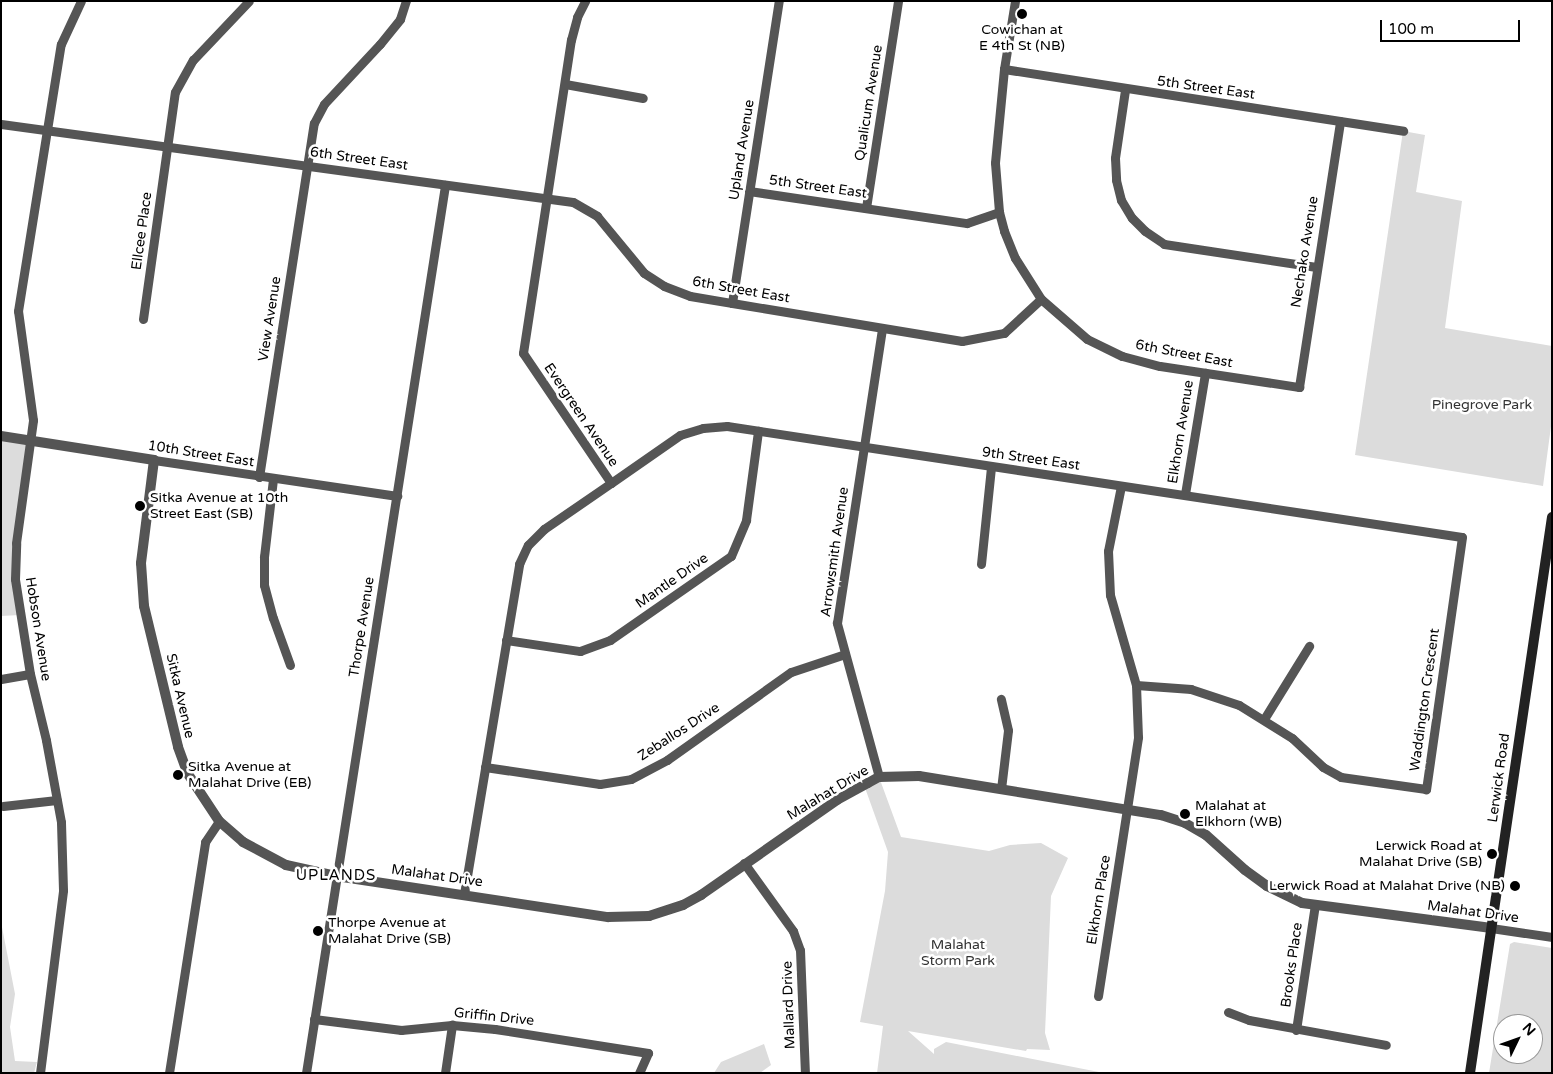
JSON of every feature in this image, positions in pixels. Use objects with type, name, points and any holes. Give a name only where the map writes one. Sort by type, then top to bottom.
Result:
[{"type":"main road","name":"Lerwick Road","points":[[1470,1073],[1552,518]]},
{"type":"street","name":"Ellcee Place","points":[[143,319],[176,92],[182,76],[193,60],[249,1]]},
{"type":"street","name":"View Avenue","points":[[260,477],[314,123],[324,104],[380,44],[400,19],[406,1]]},
{"type":"street","name":"Evergreen Avenue","points":[[464,894],[519,564],[528,545],[544,529],[610,483],[523,353],[573,32],[585,1]]},
{"type":"street","name":"Upland Avenue","points":[[732,303],[779,1]]},
{"type":"street","name":"Qualicum Avenue","points":[[866,208],[898,1]]},
{"type":"street","points":[[1015,1],[1004,69],[995,163],[999,212],[1015,258],[1041,300]]},
{"type":"street","name":"Hobson Avenue","points":[[40,1073],[63,890],[62,822],[46,740],[30,674],[14,579],[16,543],[34,420],[18,311],[61,44],[80,2]]},
{"type":"street","name":"5th Street East","points":[[1004,69],[1124,90],[1404,132]]},
{"type":"street","points":[[565,84],[643,98]]},
{"type":"street","points":[[1124,90],[1115,158],[1116,180],[1121,200],[1132,218],[1144,231],[1164,244],[1316,267]]},
{"type":"street","name":"Nechako Avenue","points":[[1299,387],[1340,121]]},
{"type":"street","name":"6th Street East","points":[[1,124],[573,202],[597,216],[644,274],[664,286],[690,296],[962,341],[1004,332],[1041,300],[1087,339],[1122,356],[1160,366],[1299,387]]},
{"type":"street","name":"Thorpe Avenue","points":[[306,1073],[445,185]]},
{"type":"street","name":"5th Street East","points":[[749,191],[967,223],[999,212]]},
{"type":"street","name":"Arrowsmith Avenue","points":[[879,777],[838,623],[882,328]]},
{"type":"street","name":"Elkhorn Avenue","points":[[1185,494],[1204,373]]},
{"type":"street","name":"9th Street East","points":[[610,483],[680,435],[702,428],[727,426],[991,468],[1185,494],[1462,537]]},
{"type":"street","name":"Mantle Drive","points":[[506,640],[580,651],[602,643],[610,640],[731,556],[746,520],[758,431]]},
{"type":"street","name":"10th Street East","points":[[1,436],[273,479],[396,496]]},
{"type":"street","name":"Sitka Avenue","points":[[154,460],[141,563],[144,606],[178,748],[195,787],[219,821]]},
{"type":"street","points":[[981,564],[991,468]]},
{"type":"street","points":[[273,479],[264,557],[264,585],[273,618],[290,665]]},
{"type":"street","points":[[1121,486],[1108,551],[1110,595],[1136,684],[1138,737],[1128,808]]},
{"type":"street","name":"Waddington Crescent","points":[[1136,684],[1191,689],[1239,705],[1292,738],[1323,767],[1341,777],[1426,789],[1462,537]]},
{"type":"street","points":[[1264,719],[1309,646]]},
{"type":"street","name":"Zeballos Drive","points":[[485,767],[600,784],[631,779],[667,760],[792,672],[845,654]]},
{"type":"street","points":[[1,679],[30,674]]},
{"type":"street","points":[[1000,790],[1008,730],[1002,699]]},
{"type":"street","name":"Malahat Drive","points":[[219,821],[243,842],[286,865],[336,876],[608,917],[632,918],[649,916],[683,905],[838,800],[879,777],[919,776],[1000,790],[1128,808],[1185,823],[1206,835],[1245,870],[1267,886],[1302,903],[1552,937]]},
{"type":"street","points":[[3,806],[57,800]]},
{"type":"street","name":"Elkhorn Place","points":[[1098,996],[1128,808]]},
{"type":"street","points":[[169,1073],[205,842],[219,821]]},
{"type":"street","name":"Mallard Drive","points":[[744,863],[793,931],[800,950],[805,1073]]},
{"type":"street","name":"Brooks Place","points":[[1296,1030],[1315,904]]},
{"type":"street","name":"Brooks Place","points":[[1228,1012],[1249,1020],[1296,1030],[1386,1044]]},
{"type":"street","name":"Griffin Drive","points":[[314,1019],[401,1030],[452,1025],[495,1029],[648,1053],[639,1073]]},
{"type":"street","points":[[445,1073],[452,1025]]},
{"type":"green space","name":"Pinegrove Park","points":[[1403,131],[1425,135],[1416,192],[1462,201],[1445,328],[1552,346],[1552,419],[1543,486],[1355,455]]},
{"type":"green space","points":[[1,436],[31,441],[16,543],[20,615],[1,616]]},
{"type":"green space","name":"Malahat Storm Park","points":[[879,777],[901,837],[989,851],[1010,845],[1041,843],[1068,858],[1051,896],[1045,1033],[1050,1050],[1027,1049],[1026,1051],[908,1031],[934,1054],[934,1049],[946,1042],[1104,1073],[877,1073],[883,1026],[860,1022],[885,891],[888,852],[864,785]]},
{"type":"green space","points":[[1,922],[15,994],[10,1027],[15,1061],[37,1062],[34,1073],[1,1073]]},
{"type":"green space","points":[[1514,942],[1552,948],[1552,1073],[1489,1073],[1493,1048],[1493,1064],[1543,1064],[1543,1014],[1499,1014],[1510,944]]},
{"type":"green space","points":[[764,1044],[771,1065],[760,1073],[714,1073],[721,1062]]},
{"type":"place","name":"Cowichan at E 4th St (NB)","points":[[1022,14]]},
{"type":"place","name":"Sitka Avenue at 10th Street East (SB)","points":[[140,506]]},
{"type":"place","name":"Sitka Avenue at Malahat Drive (EB)","points":[[178,775]]},
{"type":"place","name":"Malahat at Elkhorn (WB)","points":[[1185,814]]},
{"type":"place","name":"Lerwick Road at Malahat Drive (SB)","points":[[1492,854]]},
{"type":"place","name":"Lerwick Road at Malahat Drive (NB)","points":[[1515,886]]},
{"type":"place","name":"Thorpe Avenue at Malahat Drive (SB)","points":[[318,931]]},
{"type":"district","name":"UPLANDS","points":[[336,876]]}]
